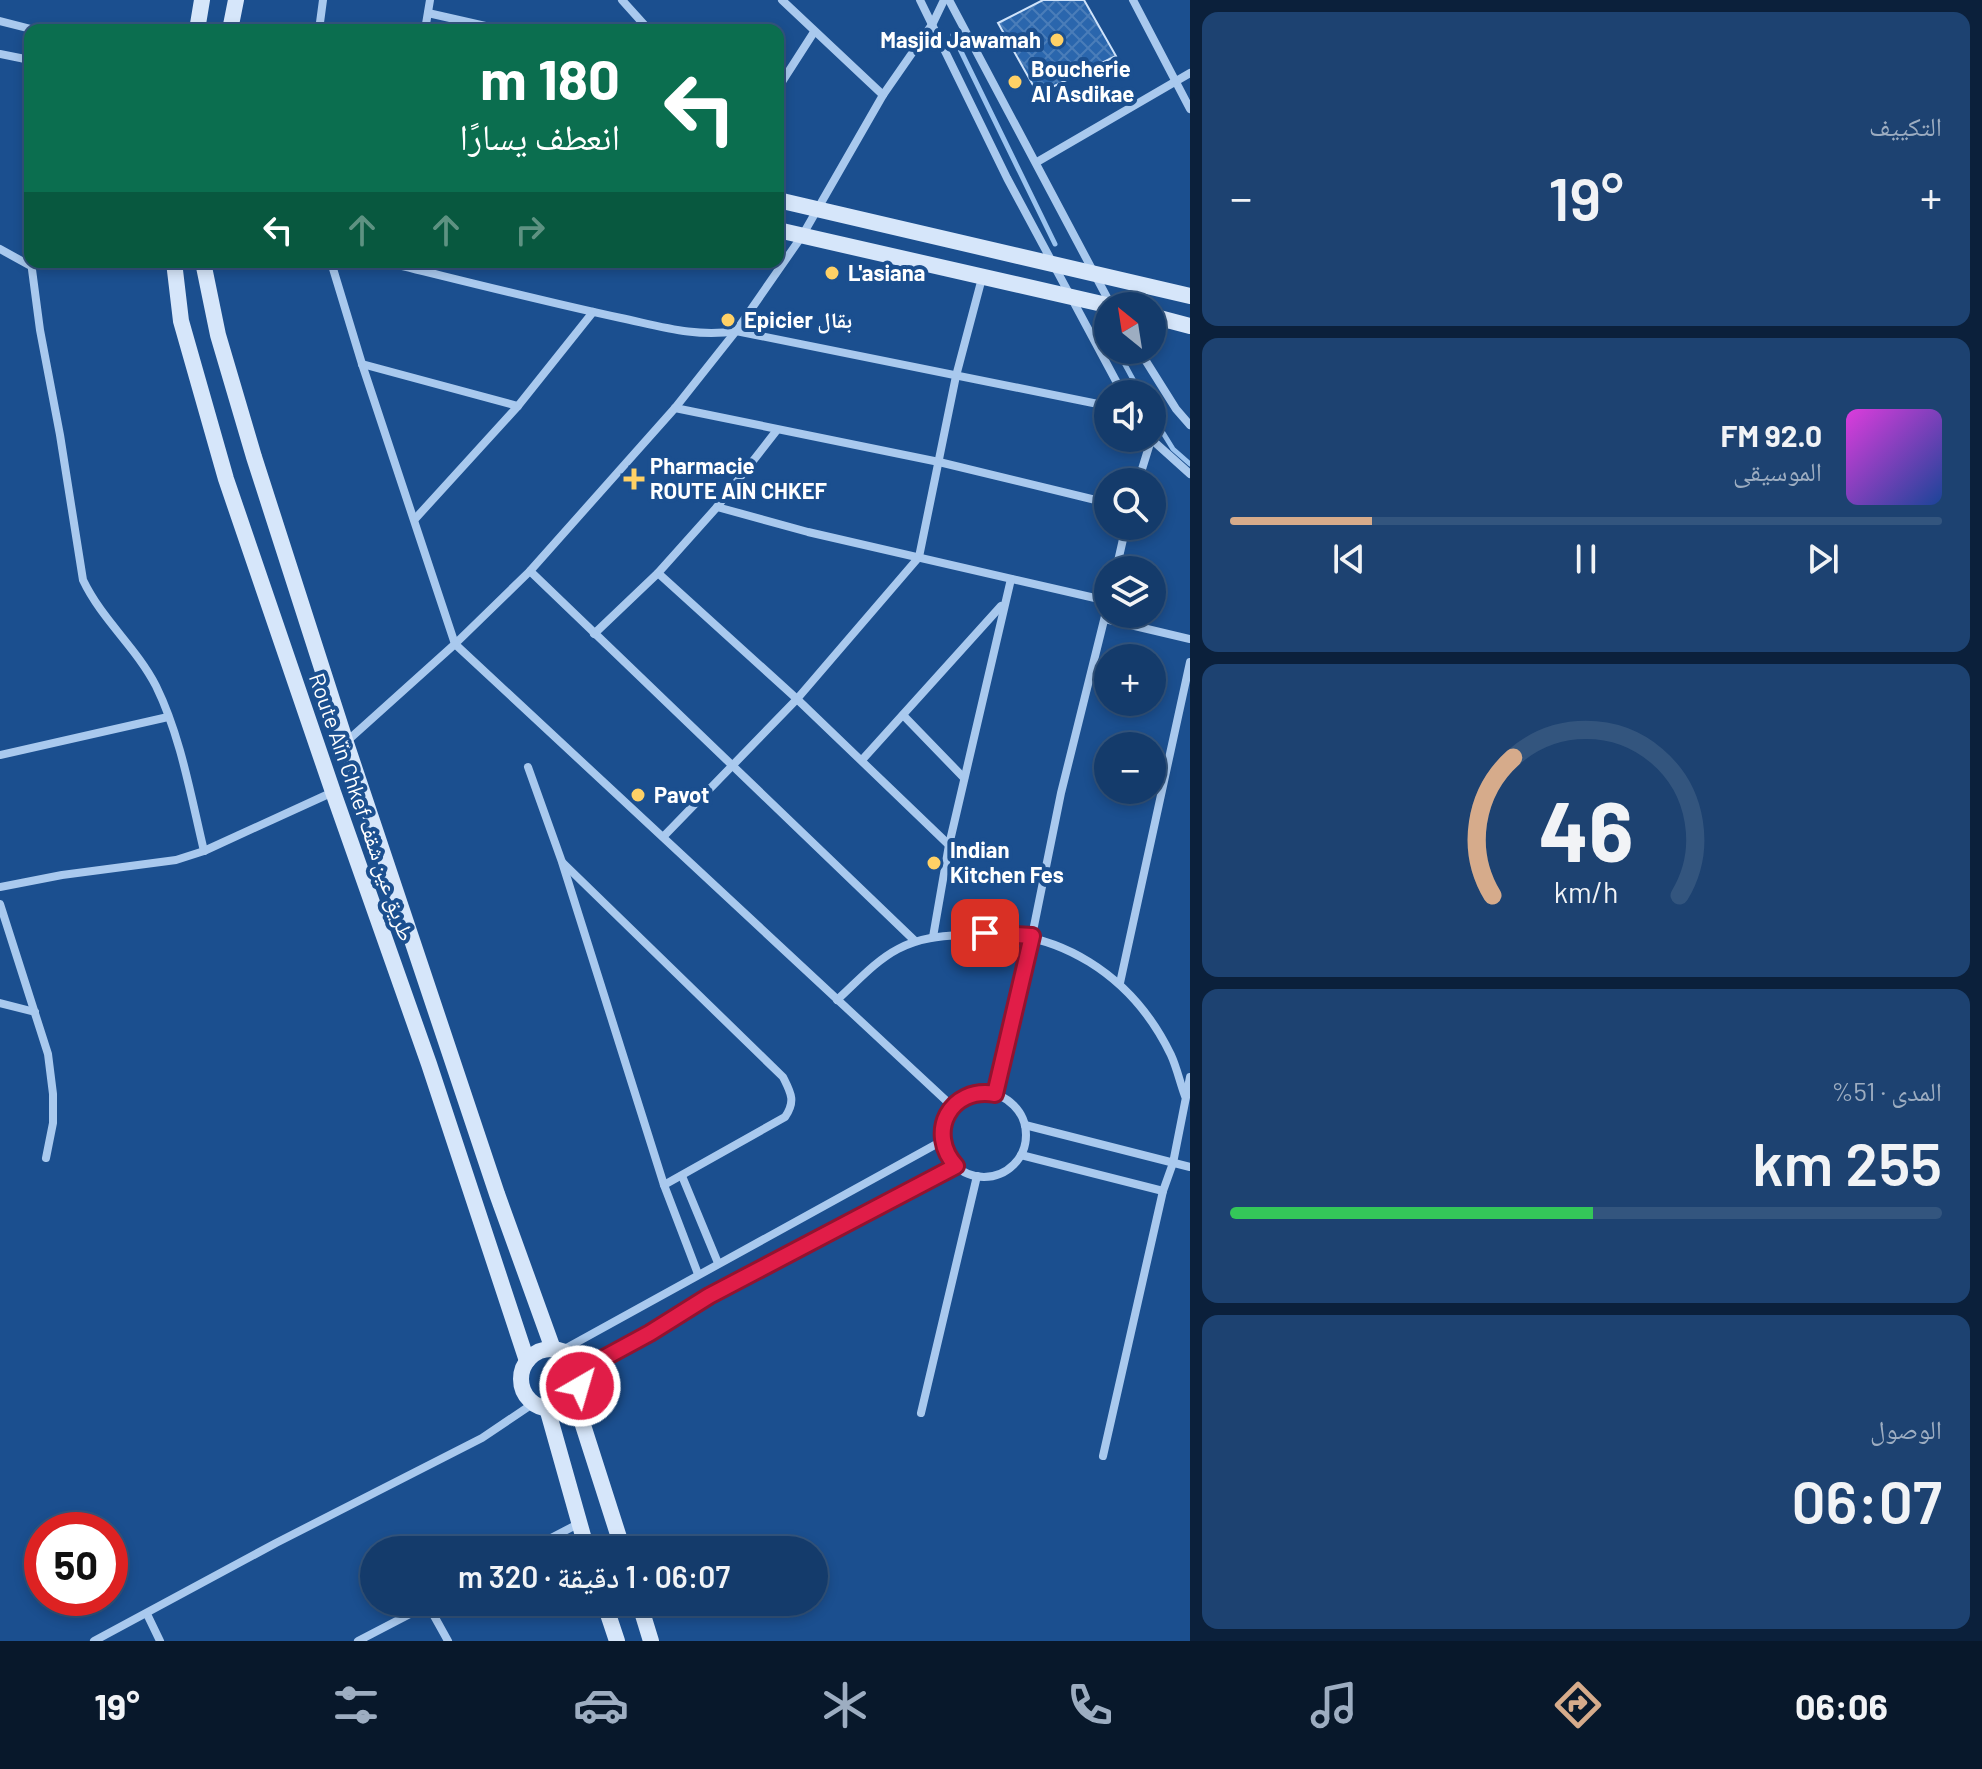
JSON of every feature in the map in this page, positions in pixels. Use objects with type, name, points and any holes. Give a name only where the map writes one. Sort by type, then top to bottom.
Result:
[{"type":"main road","points":[[198,24],[202,0]]},
{"type":"main road","points":[[231,24],[236,0]]},
{"type":"main road","points":[[784,201],[1094,271],[1190,296]]},
{"type":"main road","points":[[784,232],[1094,302]]},
{"type":"main road","name":"Route Aïn Chkef طريق عين شقف","points":[[175,268],[181,321],[222,465],[429,1064],[527,1361]]},
{"type":"main road","name":"Route Aïn Chkef طريق عين شقف","points":[[204,268],[212,311],[238,403],[346,743],[497,1194],[557,1350]]},
{"type":"main road","points":[[1166,320],[1190,326]]},
{"type":"main road","points":[[540,1406],[562,1406],[574,1397],[580,1386],[580,1371],[571,1357],[557,1350],[539,1352],[527,1361],[522,1373],[522,1385],[525,1394],[540,1406],[582,1536]]},
{"type":"main road","points":[[574,1397],[619,1536]]},
{"type":"main road","points":[[609,1616],[617,1641]]},
{"type":"main road","points":[[643,1616],[651,1641]]},
{"type":"street","points":[[320,24],[323,0]]},
{"type":"street","points":[[426,24],[430,0]]},
{"type":"street","points":[[622,0],[644,24]]},
{"type":"street","points":[[782,0],[883,95]]},
{"type":"street","points":[[920,0],[1007,178],[1116,380]]},
{"type":"street","points":[[784,262],[883,95],[947,0],[1037,162],[1104,292]]},
{"type":"street","points":[[1133,0],[1190,109]]},
{"type":"street","points":[[428,13],[477,24]]},
{"type":"street","points":[[0,21],[24,27]]},
{"type":"street","points":[[784,79],[814,32]]},
{"type":"street","points":[[0,54],[24,59]]},
{"type":"street","points":[[1037,162],[1190,73]]},
{"type":"street","points":[[0,249],[24,261]]},
{"type":"street","points":[[31,268],[83,580],[93,602],[142,663],[156,687],[185,772],[204,851]]},
{"type":"street","points":[[333,268],[455,644],[953,1107]]},
{"type":"street","points":[[411,268],[697,334],[716,335],[736,331],[1094,403]]},
{"type":"street","points":[[346,743],[530,571],[675,408],[736,331],[780,268]]},
{"type":"street","points":[[664,836],[797,699],[919,557],[956,376],[982,278]]},
{"type":"street","points":[[415,519],[518,406],[593,312]]},
{"type":"street","points":[[362,364],[518,406]]},
{"type":"street","points":[[1148,364],[1176,409],[1190,425]]},
{"type":"street","points":[[675,408],[939,462],[1094,500]]},
{"type":"street","points":[[594,634],[658,573],[717,507],[777,430]]},
{"type":"street","points":[[1165,452],[1190,474]]},
{"type":"street","points":[[717,507],[808,532],[1094,599]]},
{"type":"street","points":[[530,571],[915,941]]},
{"type":"street","points":[[658,573],[797,699],[949,845]]},
{"type":"street","points":[[933,937],[949,845],[1011,579]]},
{"type":"street","points":[[862,760],[1003,603]]},
{"type":"street","points":[[995,1094],[1061,793],[1103,628]]},
{"type":"street","points":[[1143,628],[1190,639]]},
{"type":"street","points":[[1120,983],[1190,662]]},
{"type":"street","points":[[903,715],[964,778]]},
{"type":"street","points":[[0,755],[168,717]]},
{"type":"street","points":[[528,767],[562,862],[664,1185],[698,1274]]},
{"type":"street","points":[[0,887],[62,875],[176,860],[204,851],[333,792]]},
{"type":"street","points":[[562,862],[783,1077],[793,1096],[792,1107],[785,1117],[664,1185]]},
{"type":"street","points":[[0,904],[48,1054],[53,1123],[46,1158]]},
{"type":"street","points":[[837,1000],[884,958],[915,941],[985,933],[1032,936],[1082,957],[1120,983],[1172,1056],[1185,1096]]},
{"type":"street","points":[[0,1003],[35,1012]]},
{"type":"street","points":[[1103,1456],[1163,1191],[1173,1163],[1190,1077]]},
{"type":"street","points":[[995,1094],[1012,1103],[1025,1125],[1025,1144],[1021,1155],[1005,1171],[994,1176],[977,1176],[956,1166],[947,1155],[942,1141],[943,1125],[953,1107],[970,1095],[995,1094]]},
{"type":"street","points":[[1025,1125],[1190,1167]]},
{"type":"street","points":[[557,1350],[628,1316],[698,1274],[942,1141]]},
{"type":"street","points":[[1021,1155],[1163,1191]]},
{"type":"street","points":[[580,1371],[709,1296],[956,1166]]},
{"type":"street","points":[[682,1176],[718,1263]]},
{"type":"street","points":[[921,1413],[977,1176]]},
{"type":"street","points":[[94,1641],[540,1406]]},
{"type":"street","points":[[555,1536],[578,1524]]},
{"type":"street","points":[[147,1614],[160,1641]]},
{"type":"street","points":[[358,1641],[406,1616]]},
{"type":"street","points":[[437,1616],[448,1641]]},
{"type":"building","name":"Masjid Jawamah","points":[[1043,0],[1084,0],[1116,56],[1038,94],[998,23]]},
{"type":"waterway","points":[[953,35],[1055,244]]},
{"type":"waterway","points":[[1125,364],[1133,380]]},
{"type":"waterway","points":[[1166,438],[1173,449],[1190,464]]},
{"type":"place","name":"Masjid Jawamah","points":[[1057,40]]},
{"type":"place","name":"Boucherie Al Asdikae","points":[[1015,82]]},
{"type":"place","name":"L'asiana","points":[[832,273]]},
{"type":"place","name":"Epicier بقال","points":[[728,320]]},
{"type":"place","name":"Pharmacie ROUTE AIN CHKEF","points":[[634,479]]},
{"type":"place","name":"Pavot","points":[[638,795]]},
{"type":"place","name":"Indian Kitchen Fes","points":[[934,863]]},
{"type":"route","points":[[580,1386],[580,1371],[709,1296],[956,1166],[945,1150],[943,1125],[949,1111],[960,1100],[975,1094],[995,1094],[1032,936],[985,933]]}]
